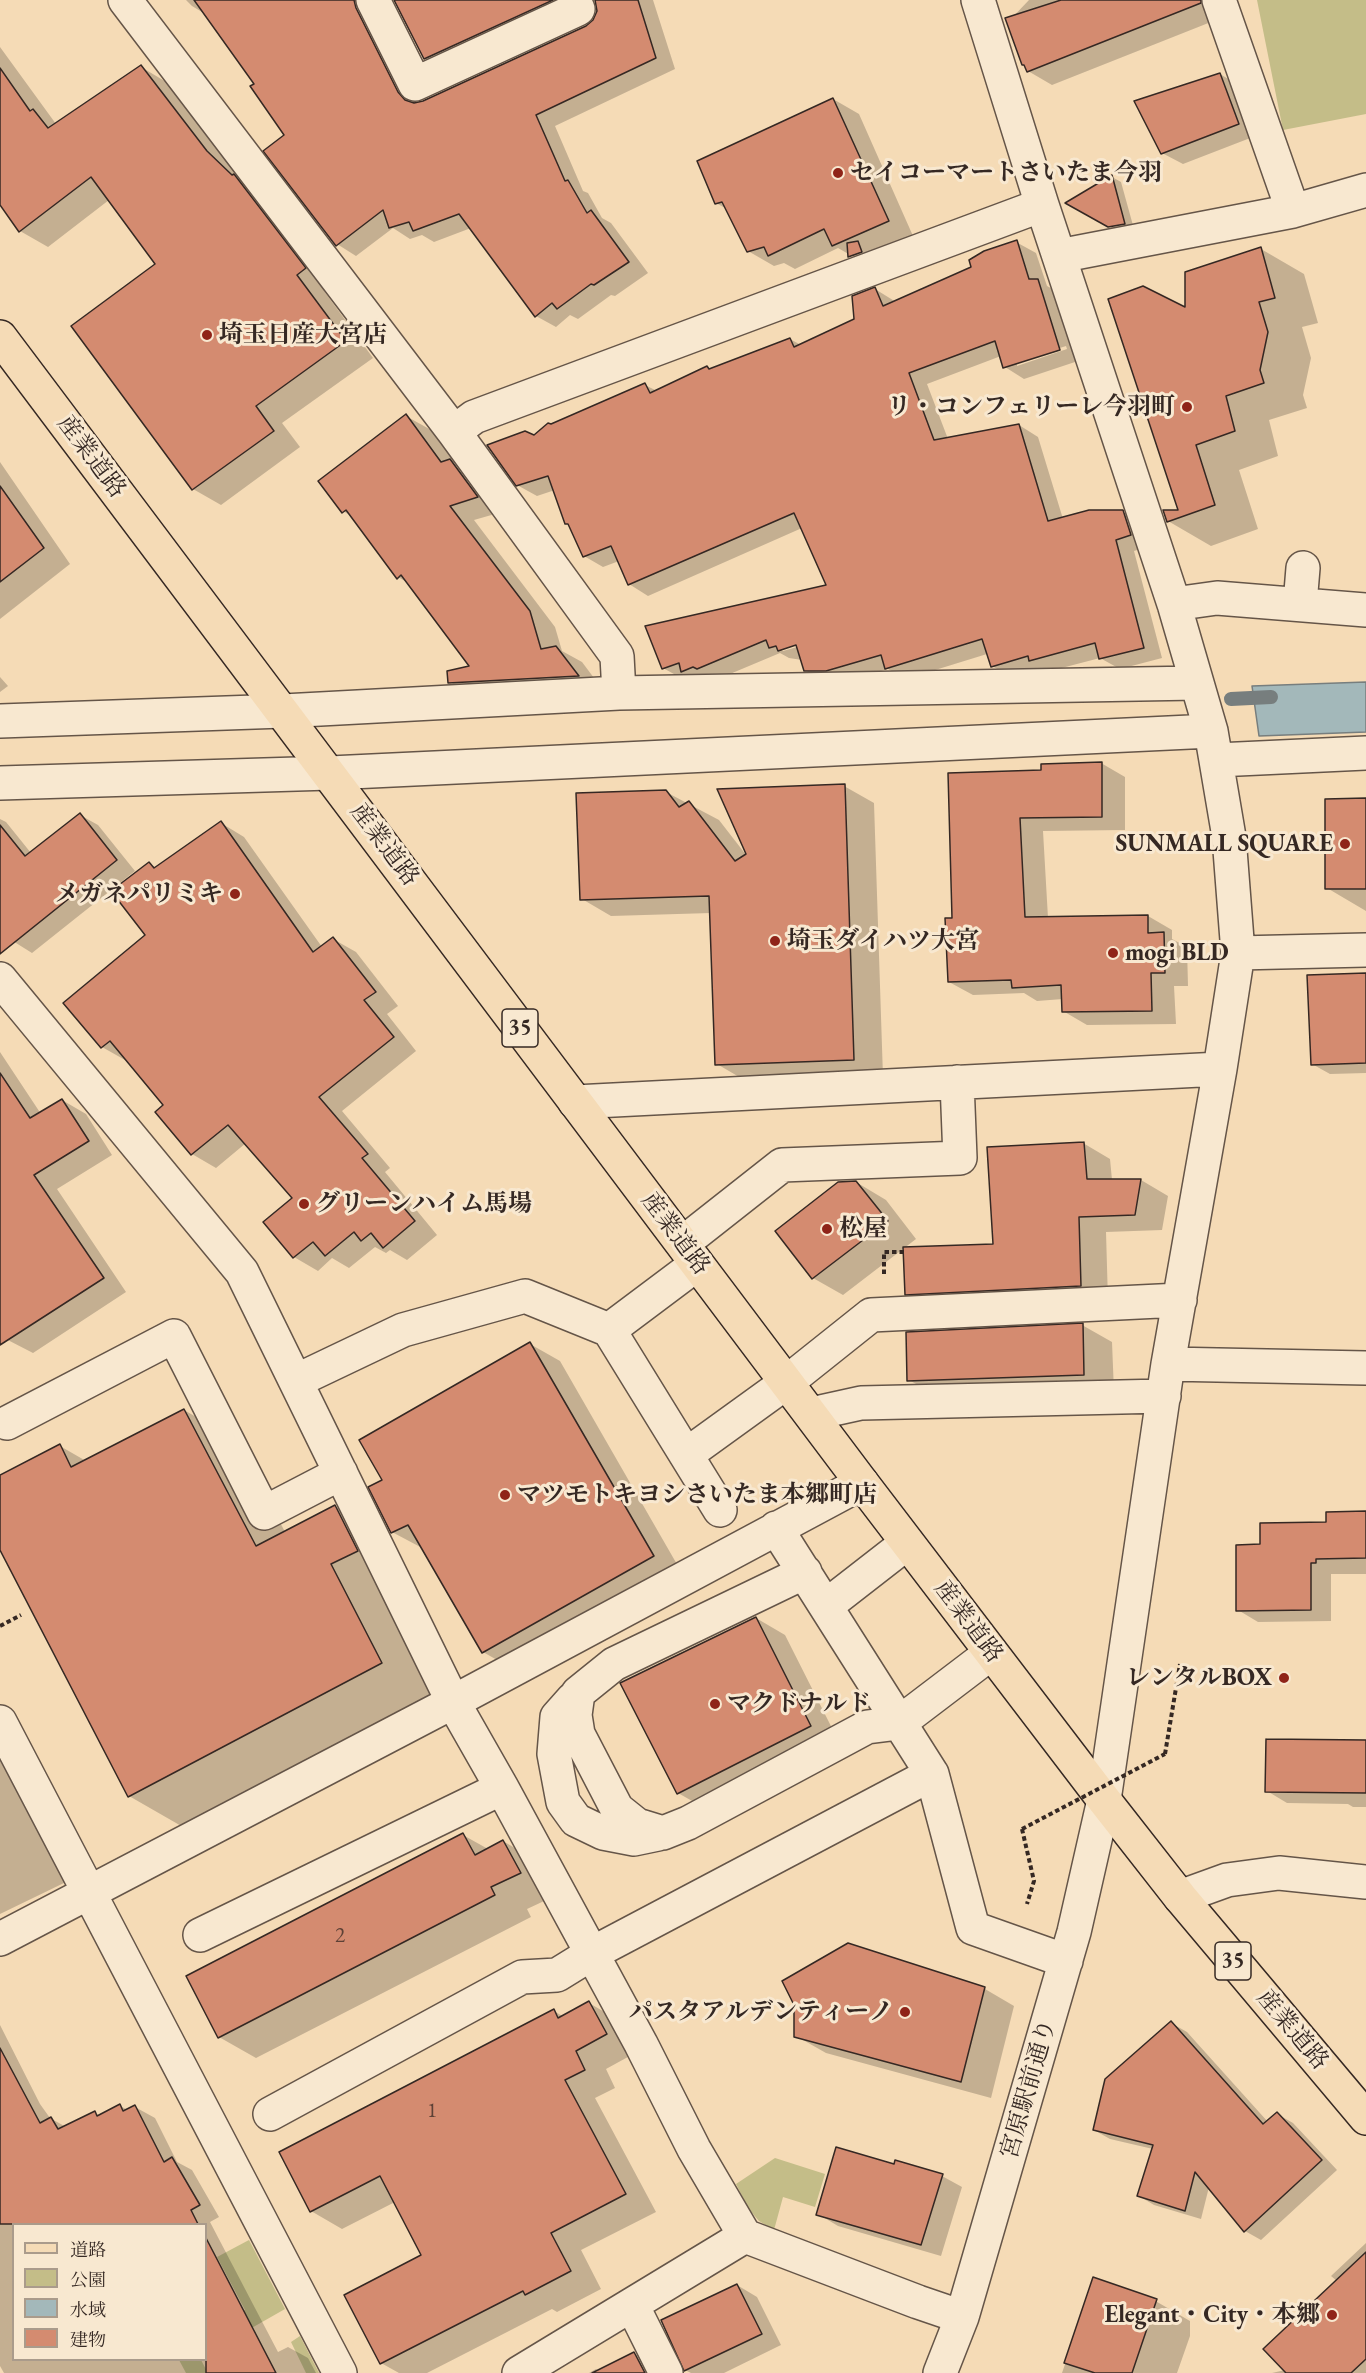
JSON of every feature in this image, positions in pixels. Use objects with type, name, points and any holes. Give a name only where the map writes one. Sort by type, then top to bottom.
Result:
[{"type":"main road","name":"産業道路","points":[[0,336],[991,1653],[1180,1897],[1366,2118]]},
{"type":"street","points":[[125,0],[454,432],[617,656],[619,693]]},
{"type":"street","points":[[373,0],[415,84],[578,9],[574,0]]},
{"type":"street","name":"宮原駅前通り","points":[[940,2373],[962,2317],[1066,1961],[1104,1800],[1168,1364],[1238,953],[1229,837],[1214,746],[1197,683],[1174,604],[1042,205],[978,0]]},
{"type":"street","points":[[1220,0],[1293,211]]},
{"type":"street","points":[[1059,256],[1360,199]]},
{"type":"street","points":[[454,432],[474,417],[1042,205]]},
{"type":"street","points":[[1300,604],[1303,568]]},
{"type":"street","points":[[1174,604],[1217,598],[1366,610]]},
{"type":"street","points":[[0,721],[283,711],[619,693],[1197,683]]},
{"type":"street","points":[[0,783],[1214,746],[1366,753]]},
{"type":"street","points":[[1238,953],[1366,950]]},
{"type":"street","points":[[0,979],[242,1272],[453,1702],[641,2044],[694,2149],[745,2236],[962,2317]]},
{"type":"street","points":[[575,1102],[1220,1069]]},
{"type":"street","points":[[609,1330],[782,1165],[960,1158],[957,1082]]},
{"type":"street","points":[[296,1381],[403,1330],[525,1296],[609,1330],[720,1510]]},
{"type":"street","points":[[686,1455],[787,1382],[871,1315],[1180,1300]]},
{"type":"street","points":[[7,1423],[174,1336],[264,1513],[341,1473]]},
{"type":"street","points":[[1168,1364],[1366,1368]]},
{"type":"street","points":[[811,1414],[861,1403],[1164,1396]]},
{"type":"street","points":[[0,1939],[453,1702],[862,1483]]},
{"type":"street","points":[[776,1528],[932,1774],[973,1928],[1066,1961]]},
{"type":"street","points":[[826,1606],[907,1543]]},
{"type":"street","points":[[805,1572],[614,1664],[578,1693],[557,1717],[554,1754],[563,1802],[576,1820],[603,1833],[634,1839],[663,1833],[688,1823],[867,1727],[899,1723],[991,1653]]},
{"type":"street","points":[[578,1693],[574,1715],[578,1734],[617,1809],[637,1825],[663,1833]]},
{"type":"street","points":[[0,1722],[340,2373]]},
{"type":"street","points":[[270,2114],[522,1977],[557,1975],[591,1954],[932,1774]]},
{"type":"street","points":[[200,1935],[502,1788]]},
{"type":"street","points":[[1180,1897],[1227,1880],[1279,1873],[1366,1882]]},
{"type":"street","points":[[522,2372],[745,2236]]},
{"type":"street","points":[[632,2305],[666,2373]]},
{"type":"path","points":[[884,1277],[884,1252],[904,1252]]},
{"type":"path","points":[[0,1626],[21,1615]]},
{"type":"path","points":[[1026,1910],[1034,1881],[1022,1829],[1166,1754],[1180,1664]]},
{"type":"green space","points":[[1257,0],[1366,0],[1366,114],[1283,130]]},
{"type":"green space","points":[[775,2158],[825,2174],[815,2207],[783,2197],[774,2230],[759,2221],[748,2208],[736,2184]]},
{"type":"green space","points":[[249,2240],[285,2309],[207,2353],[207,2330],[245,2310],[217,2257]]},
{"type":"green space","points":[[300,2336],[319,2373],[306,2373],[291,2342]]},
{"type":"green space","points":[[180,2361],[202,2361],[208,2373],[186,2373]]},
{"type":"water","points":[[1366,682],[1366,732],[1259,736],[1252,686]]},
{"type":"building","points":[[194,0],[354,0],[398,92],[405,100],[414,103],[423,101],[586,26],[593,20],[597,11],[595,0],[638,0],[656,58],[536,115],[565,181],[568,180],[587,213],[591,210],[629,262],[594,285],[591,284],[557,309],[552,303],[535,317],[459,214],[413,231],[409,222],[389,228],[383,210],[336,246],[263,151],[284,135],[250,86],[254,84]]},
{"type":"building","points":[[394,0],[553,0],[424,59]]},
{"type":"building","points":[[1061,0],[1201,0],[1201,3],[1027,72],[1022,65],[1005,18]]},
{"type":"building","points":[[141,65],[207,151],[232,175],[234,174],[306,268],[297,275],[346,341],[256,406],[274,431],[192,490],[71,326],[155,264],[91,177],[19,232],[0,205],[0,68],[30,111],[33,109],[48,128]]},
{"type":"building","points":[[1220,73],[1239,124],[1161,154],[1134,101]]},
{"type":"building","points":[[833,98],[889,221],[832,246],[824,229],[768,256],[764,247],[747,252],[722,202],[715,204],[697,161]]},
{"type":"building","points":[[1112,175],[1125,224],[1108,227],[1065,203]]},
{"type":"building","points":[[1017,240],[1029,279],[1038,279],[1060,350],[1003,368],[995,341],[909,373],[934,440],[1019,424],[1048,521],[1089,510],[1123,510],[1131,535],[1116,540],[1144,648],[1099,659],[1095,643],[1029,661],[1028,656],[991,667],[982,639],[885,669],[881,655],[826,671],[804,671],[796,645],[778,651],[776,646],[769,648],[766,640],[697,669],[693,667],[681,672],[679,663],[662,669],[645,626],[826,585],[794,513],[628,585],[611,546],[583,557],[568,524],[565,524],[548,476],[516,486],[487,445],[525,431],[534,435],[548,423],[551,424],[645,383],[650,393],[707,366],[709,369],[790,338],[794,347],[854,319],[852,296],[875,287],[883,306],[971,267],[969,260],[984,251]]},
{"type":"building","points":[[858,241],[862,252],[848,257],[847,243]]},
{"type":"building","name":"リ・コンフェリーレ今羽町","points":[[1261,247],[1275,298],[1259,302],[1268,332],[1260,370],[1264,383],[1226,396],[1235,431],[1196,445],[1215,505],[1167,522],[1163,510],[1178,510],[1108,299],[1143,286],[1185,307],[1185,272]]},
{"type":"building","points":[[406,414],[441,462],[450,459],[478,497],[450,506],[530,611],[541,649],[556,646],[579,676],[448,683],[447,671],[469,666],[401,575],[397,579],[346,510],[342,513],[318,481]]},
{"type":"building","points":[[0,486],[44,548],[0,582]]},
{"type":"building","points":[[1102,762],[1102,817],[1020,818],[1025,917],[1148,915],[1148,933],[1164,932],[1165,973],[1151,973],[1152,1011],[1062,1012],[1061,985],[1012,988],[1011,980],[948,982],[945,918],[952,918],[948,773],[1041,770],[1041,764]]},
{"type":"building","points":[[845,784],[854,1060],[715,1065],[709,896],[580,900],[576,793],[666,790],[679,807],[689,801],[735,861],[746,854],[717,789]]},
{"type":"building","name":"SUNMALL SQUARE","points":[[1366,798],[1366,889],[1325,889],[1325,799]]},
{"type":"building","points":[[80,813],[117,860],[0,954],[0,825],[25,856]]},
{"type":"building","points":[[221,821],[313,952],[333,937],[376,992],[364,1000],[394,1037],[319,1097],[368,1154],[362,1158],[415,1221],[383,1248],[371,1233],[361,1241],[354,1232],[325,1256],[313,1242],[293,1258],[263,1222],[292,1198],[228,1125],[191,1155],[155,1112],[163,1105],[110,1041],[101,1048],[63,1003],[145,935],[111,891],[149,862],[154,868]]},
{"type":"building","points":[[1366,973],[1366,1063],[1311,1065],[1307,975]]},
{"type":"building","points":[[0,1073],[30,1118],[62,1099],[89,1141],[34,1175],[104,1278],[0,1345]]},
{"type":"building","points":[[1084,1142],[1087,1179],[1141,1179],[1135,1215],[1079,1217],[1081,1286],[905,1295],[903,1247],[993,1244],[987,1147]]},
{"type":"building","points":[[856,1181],[888,1221],[812,1279],[775,1231],[838,1182]]},
{"type":"building","points":[[1083,1323],[1084,1375],[907,1381],[906,1332]]},
{"type":"building","points":[[530,1342],[654,1556],[482,1653],[408,1525],[391,1533],[368,1487],[382,1480],[359,1440]]},
{"type":"building","points":[[184,1409],[256,1546],[335,1505],[358,1551],[331,1564],[382,1663],[128,1797],[0,1550],[0,1475],[60,1444],[71,1467]]},
{"type":"building","points":[[1366,1511],[1366,1558],[1316,1559],[1316,1563],[1311,1563],[1311,1610],[1236,1611],[1236,1545],[1260,1544],[1260,1523],[1326,1522],[1326,1512]]},
{"type":"building","name":"マクドナルド","points":[[756,1617],[811,1726],[677,1794],[620,1683]]},
{"type":"building","points":[[1266,1739],[1366,1740],[1366,1793],[1265,1792]]},
{"type":"building","points":[[463,1833],[475,1855],[503,1840],[521,1873],[491,1887],[495,1895],[218,2038],[186,1976]]},
{"type":"building","points":[[848,1943],[985,1987],[961,2082],[794,2037],[794,2005],[782,1981]]},
{"type":"building","points":[[589,2001],[607,2034],[576,2051],[585,2070],[565,2080],[626,2194],[551,2233],[571,2271],[525,2295],[523,2291],[380,2364],[344,2295],[421,2255],[380,2176],[310,2212],[279,2152],[554,2009],[558,2018]]},
{"type":"building","points":[[1171,2021],[1263,2124],[1277,2112],[1322,2160],[1244,2232],[1195,2172],[1185,2211],[1137,2196],[1153,2145],[1093,2130],[1105,2079]]},
{"type":"building","points":[[0,2048],[40,2123],[51,2117],[58,2129],[95,2111],[97,2116],[120,2104],[123,2111],[135,2105],[164,2162],[172,2157],[200,2205],[191,2210],[198,2223],[0,2224]]},
{"type":"building","points":[[836,2147],[894,2164],[895,2160],[943,2174],[921,2245],[816,2215]]},
{"type":"building","points":[[207,2240],[276,2373],[206,2373],[207,2361]]},
{"type":"building","name":"Elegant・City・本郷","points":[[1366,2252],[1366,2359],[1351,2373],[1286,2373],[1263,2349]]},
{"type":"building","points":[[1093,2277],[1157,2299],[1132,2373],[1095,2373],[1064,2363]]},
{"type":"building","points":[[737,2284],[762,2334],[684,2371],[661,2320]]},
{"type":"building","points":[[634,2352],[645,2373],[592,2373]]},
{"type":"waterway","points":[[1231,699],[1271,697]]},
{"type":"place","name":"セイコーマートさいたま今羽","points":[[838,173]]},
{"type":"place","name":"埼玉日産大宮店","points":[[207,335]]},
{"type":"place","name":"リ・コンフェリーレ今羽町","points":[[1187,407]]},
{"type":"place","name":"SUNMALL SQUARE","points":[[1345,844]]},
{"type":"place","name":"メガネパリミキ","points":[[235,894]]},
{"type":"place","name":"埼玉ダイハツ大宮","points":[[775,941]]},
{"type":"place","name":"mogi BLD","points":[[1113,953]]},
{"type":"place","name":"グリーンハイム馬場","points":[[304,1204]]},
{"type":"place","name":"松屋","points":[[827,1229]]},
{"type":"place","name":"マツモトキヨシさいたま本郷町店","points":[[505,1495]]},
{"type":"place","name":"レンタルBOX","points":[[1284,1678]]},
{"type":"place","name":"マクドナルド","points":[[715,1704]]},
{"type":"place","name":"パスタアルデンティーノ","points":[[905,2012]]},
{"type":"place","name":"Elegant・City・本郷","points":[[1332,2315]]}]
